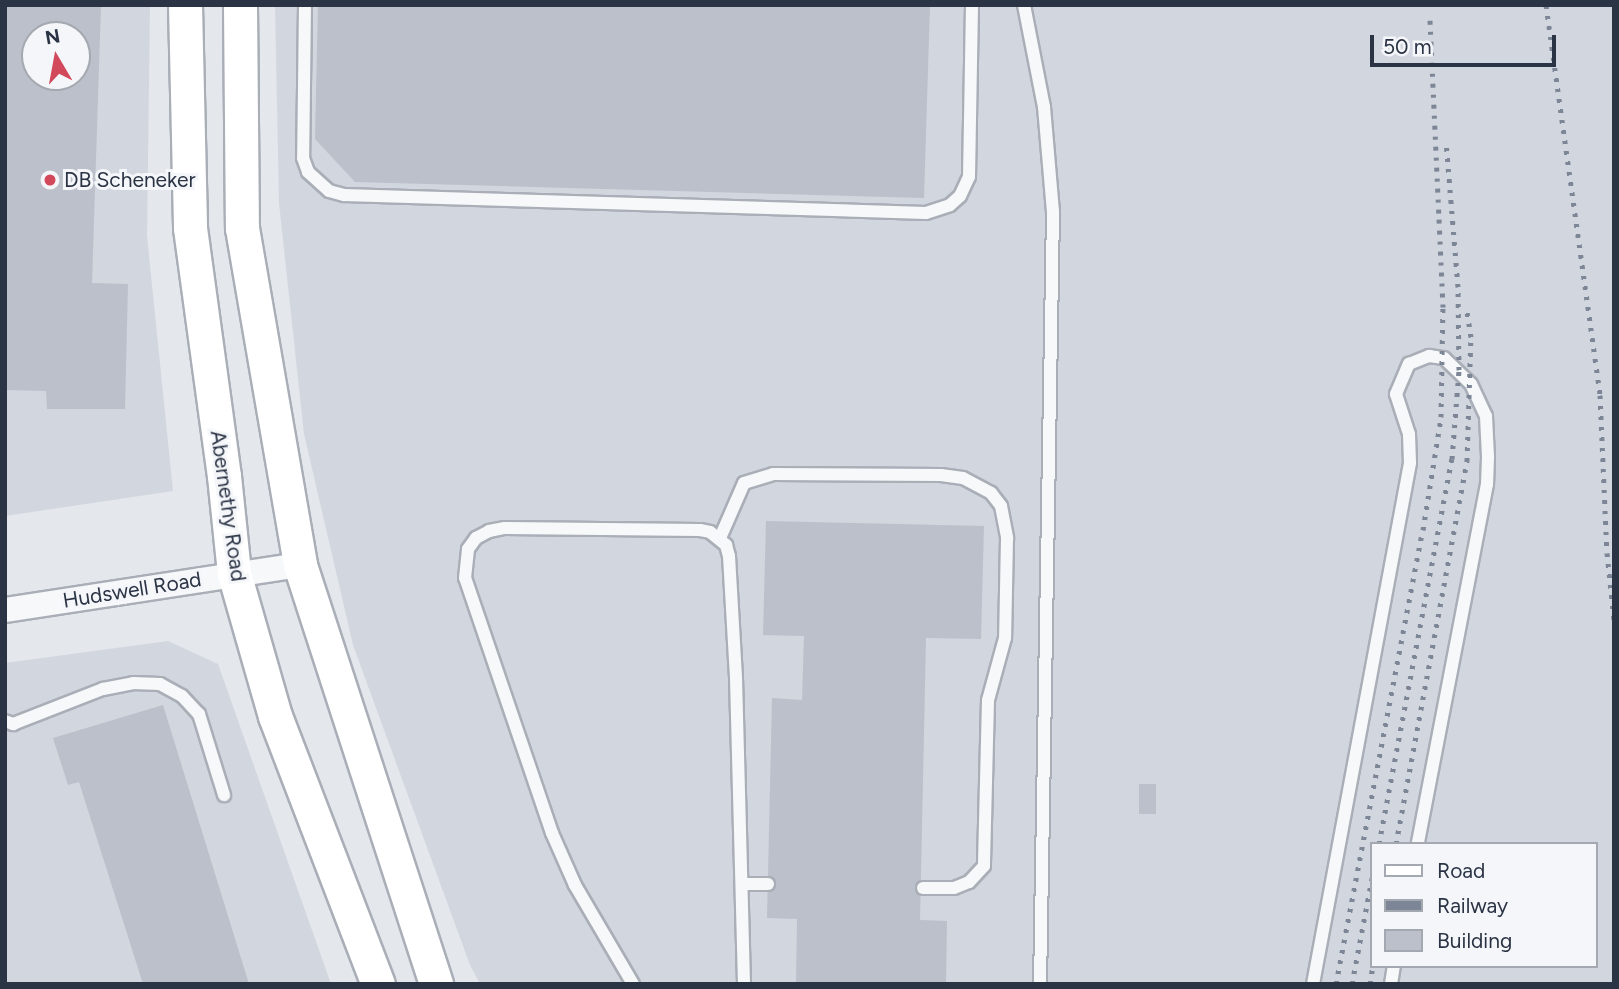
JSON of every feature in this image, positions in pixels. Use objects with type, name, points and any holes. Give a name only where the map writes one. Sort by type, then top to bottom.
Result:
[{"type":"main road","name":"Abernethy Road","points":[[185,5],[190,228],[224,476],[234,573],[275,716],[378,984]]},
{"type":"main road","points":[[240,5],[242,228],[300,565],[436,984]]},
{"type":"street","name":"Hudswell Road","points":[[5,610],[300,565]]},
{"type":"lane","points":[[305,5],[303,158],[308,172],[329,191],[344,195],[926,213],[950,205],[960,196],[969,177],[972,5]]},
{"type":"lane","points":[[1024,5],[1044,107],[1053,211],[1040,984]]},
{"type":"lane","points":[[1313,984],[1410,463],[1409,434],[1396,394],[1409,364],[1429,356],[1444,358],[1471,384],[1486,416],[1488,457],[1486,484],[1418,842]]},
{"type":"lane","points":[[720,538],[737,494],[744,484],[773,474],[941,475],[963,478],[991,493],[1001,506],[1007,538],[1005,638],[988,700],[984,866],[969,882],[954,888],[923,888]]},
{"type":"lane","points":[[633,984],[575,885],[552,833],[465,578],[464,561],[476,538],[489,531],[505,528],[700,530],[720,538],[729,556],[744,984]]},
{"type":"lane","points":[[5,721],[13,724],[103,689],[133,683],[160,684],[182,696],[199,714],[224,795]]},
{"type":"lane","points":[[742,884],[768,884]]},
{"type":"shaded area","points":[[5,5],[150,5],[147,236],[173,491],[5,516]]},
{"type":"shaded area","points":[[275,5],[1614,5],[1614,984],[480,984],[470,965],[353,645],[304,434],[279,203]]},
{"type":"shaded area","points":[[168,641],[218,664],[331,984],[5,984],[5,663]]},
{"type":"building","name":"DB Scheneker","points":[[5,5],[101,5],[92,283],[128,284],[125,409],[47,409],[46,391],[5,390]]},
{"type":"building","points":[[318,5],[930,5],[924,198],[355,182],[315,139]]},
{"type":"building","points":[[766,521],[984,526],[981,639],[926,638],[920,920],[947,921],[946,984],[796,984],[797,919],[767,918],[772,698],[802,700],[804,636],[763,635]]},
{"type":"building","points":[[163,705],[249,984],[143,984],[79,782],[68,785],[53,738]]},
{"type":"building","points":[[1139,784],[1156,784],[1156,814],[1139,814]]},
{"type":"railway","points":[[1546,5],[1600,395],[1607,553],[1614,620]]},
{"type":"railway","points":[[1336,984],[1423,530],[1441,417],[1443,307],[1430,19]]},
{"type":"railway","points":[[1379,842],[1452,459],[1459,370],[1458,287],[1446,141]]},
{"type":"railway","points":[[1396,842],[1467,461],[1471,337],[1466,306]]},
{"type":"railway","points":[[1352,984],[1370,889]]},
{"type":"railway","points":[[1370,984],[1373,968]]},
{"type":"place","name":"DB Scheneker","points":[[50,180]]}]
